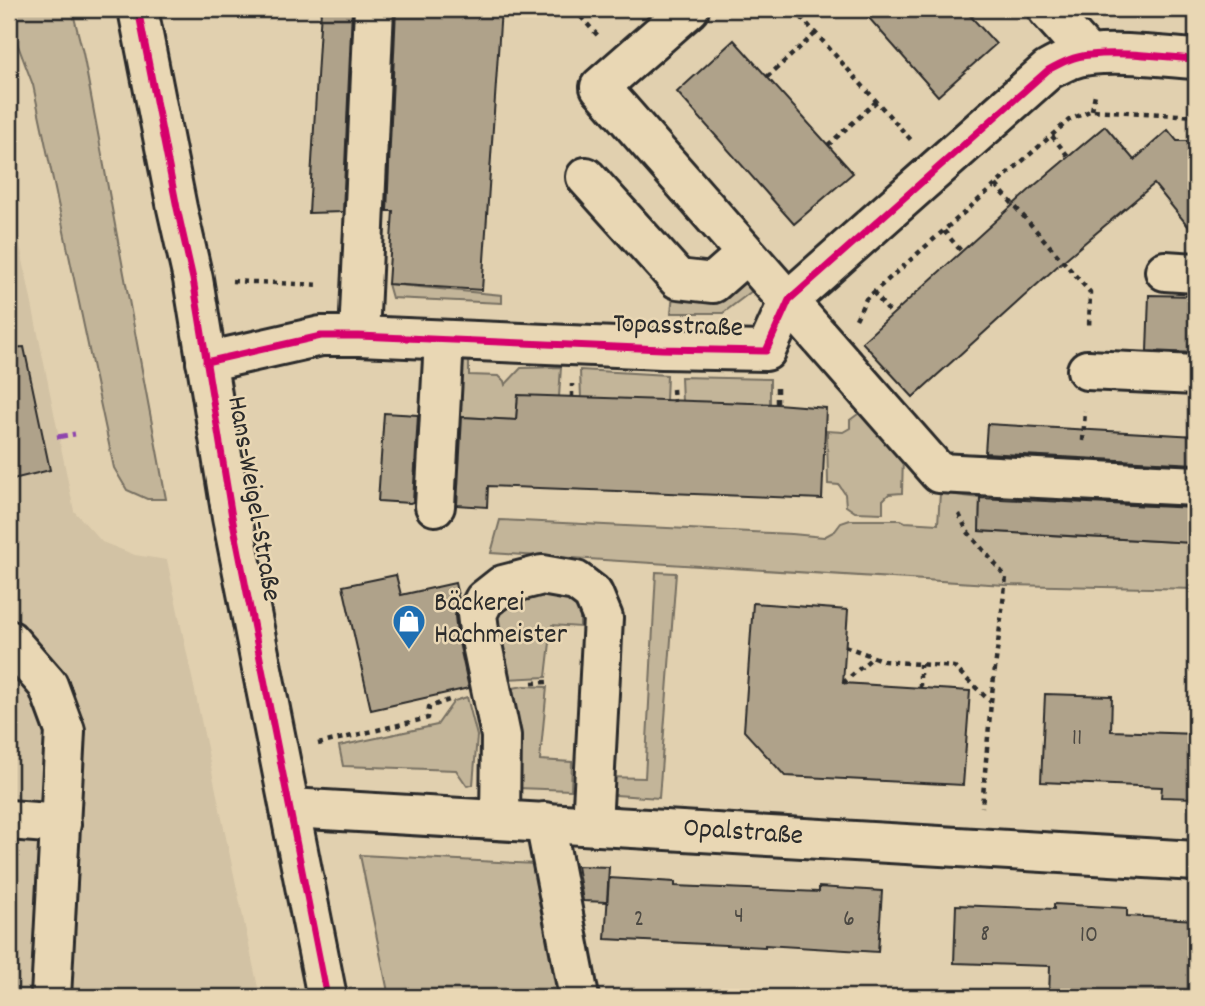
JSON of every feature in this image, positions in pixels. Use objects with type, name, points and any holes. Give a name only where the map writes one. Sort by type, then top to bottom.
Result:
[{"type":"street","name":"Hans-Weigel-Straße","points":[[138,9],[193,279],[232,517],[327,997]]},
{"type":"street","points":[[359,336],[374,9]]},
{"type":"street","points":[[689,9],[600,87],[939,473],[1196,486]]},
{"type":"street","points":[[1047,9],[1088,55]]},
{"type":"street","name":"Topasstraße","points":[[206,362],[321,336],[766,351],[789,300],[1048,71],[1067,60],[1088,55],[1196,59]]},
{"type":"street","points":[[586,177],[678,279],[713,283],[746,254]]},
{"type":"street","points":[[435,506],[444,340]]},
{"type":"street","points":[[1087,370],[1196,376]]},
{"type":"street","points":[[500,819],[501,736],[477,614],[484,600],[503,585],[542,575],[576,581],[593,594],[603,618],[592,825]]},
{"type":"street","points":[[9,640],[48,685],[65,731],[51,997]]},
{"type":"street","name":"Opalstraße","points":[[290,808],[1196,861]]},
{"type":"street","points":[[9,820],[61,824]]},
{"type":"street","points":[[545,822],[579,997]]},
{"type":"path","points":[[794,9],[912,141]]},
{"type":"path","points":[[971,16],[980,9]]},
{"type":"path","points":[[767,77],[816,33]]},
{"type":"path","points":[[828,145],[877,101]]},
{"type":"path","points":[[830,349],[849,336],[866,299],[873,292],[1069,120],[1092,110],[1196,116]]},
{"type":"path","points":[[1052,136],[1068,156]]},
{"type":"path","points":[[996,186],[1090,292],[1081,480]]},
{"type":"path","points":[[944,231],[962,251]]},
{"type":"path","points":[[193,279],[340,286],[360,295]]},
{"type":"path","points":[[873,292],[892,315]]},
{"type":"path","points":[[939,473],[967,531],[1006,577],[991,702],[979,849]]},
{"type":"path","points":[[845,646],[884,661],[954,667],[991,702]]},
{"type":"path","points":[[843,682],[873,657]]},
{"type":"path","points":[[920,664],[920,688]]},
{"type":"path","points":[[280,754],[428,718],[429,708],[490,685]]},
{"type":"shaded area","points":[[9,9],[72,9],[83,53],[166,499],[147,499],[127,490],[114,468],[33,85],[9,22]]},
{"type":"shaded area","points":[[9,191],[74,511],[102,542],[135,555],[167,560],[260,997],[9,997]]},
{"type":"shaded area","points":[[748,280],[753,283],[752,291],[723,313],[671,313],[673,294],[683,300],[718,300]]},
{"type":"shaded area","points":[[388,284],[502,295],[502,303],[392,298]]},
{"type":"shaded area","points":[[461,361],[469,361],[469,375],[499,376],[505,385],[521,368],[561,367],[559,397],[518,396],[516,420],[447,416]]},
{"type":"shaded area","points":[[580,370],[667,375],[666,401],[581,398]]},
{"type":"shaded area","points":[[681,377],[770,379],[770,404],[682,402]]},
{"type":"shaded area","points":[[862,411],[903,457],[902,493],[889,494],[883,500],[883,513],[855,512],[846,506],[845,494],[839,485],[828,484],[827,431],[843,432],[850,428],[850,420]]},
{"type":"shaded area","points":[[1196,486],[1196,589],[1005,585],[491,553],[500,520],[824,537],[835,531],[841,523],[850,520],[901,520],[938,524],[940,493],[980,498],[979,531],[1193,543]]},
{"type":"shaded area","points":[[656,572],[676,573],[659,798],[601,794],[606,777],[645,778]]},
{"type":"shaded area","points":[[520,592],[574,597],[580,611],[580,627],[552,625],[546,677],[506,679],[495,623],[499,614]]},
{"type":"shaded area","points":[[524,686],[547,687],[540,760],[572,762],[571,790],[517,788],[507,689]]},
{"type":"shaded area","points":[[467,697],[477,736],[473,785],[467,786],[456,770],[343,766],[339,746],[437,725],[454,701]]},
{"type":"shaded area","points":[[360,855],[536,864],[561,997],[389,997]]},
{"type":"building","points":[[321,9],[352,9],[343,212],[309,213]]},
{"type":"building","points":[[396,9],[501,9],[482,290],[388,284],[393,211],[387,211]]},
{"type":"building","points":[[861,9],[964,9],[996,44],[938,96]]},
{"type":"building","points":[[734,40],[853,173],[794,224],[677,92]]},
{"type":"building","points":[[1105,126],[1134,160],[1168,130],[1177,141],[1196,141],[1196,236],[1154,184],[1062,262],[913,397],[862,342],[1035,185]]},
{"type":"building","points":[[1149,295],[1196,296],[1196,353],[1147,351]]},
{"type":"building","points":[[24,347],[50,470],[9,480],[9,348]]},
{"type":"building","points":[[518,395],[826,408],[822,499],[488,486],[487,507],[457,505],[462,417],[516,420]]},
{"type":"building","points":[[384,413],[418,415],[413,502],[410,503],[378,501]]},
{"type":"building","points":[[987,424],[1196,436],[1196,464],[985,453]]},
{"type":"building","points":[[980,498],[1195,508],[1193,543],[979,531]]},
{"type":"building","points":[[396,575],[401,595],[455,583],[459,600],[455,616],[457,633],[469,688],[371,710],[343,586]]},
{"type":"building","points":[[753,603],[848,610],[843,683],[970,691],[963,785],[785,776],[744,731]]},
{"type":"building","points":[[1045,694],[1112,696],[1111,731],[1196,734],[1196,798],[1161,797],[1162,787],[1041,782]]},
{"type":"building","points":[[577,866],[609,867],[607,902],[583,901]]},
{"type":"building","points":[[609,878],[675,882],[675,886],[819,892],[819,887],[882,891],[878,952],[605,939]]},
{"type":"building","points":[[1054,904],[1127,908],[1127,916],[1196,920],[1196,993],[1156,991],[1156,997],[1049,997],[1050,966],[954,963],[956,905],[1054,909]]},
{"type":"marked path","points":[[57,437],[75,434]]},
{"type":"cycle path","points":[[138,9],[193,279],[232,517],[327,997]]},
{"type":"cycle path","points":[[206,362],[321,336],[766,351],[789,300],[1048,70],[1073,58],[1103,54],[1196,59]]},
{"type":"place","name":"Bäckerei Hachmeister","points":[[409,651]]}]
